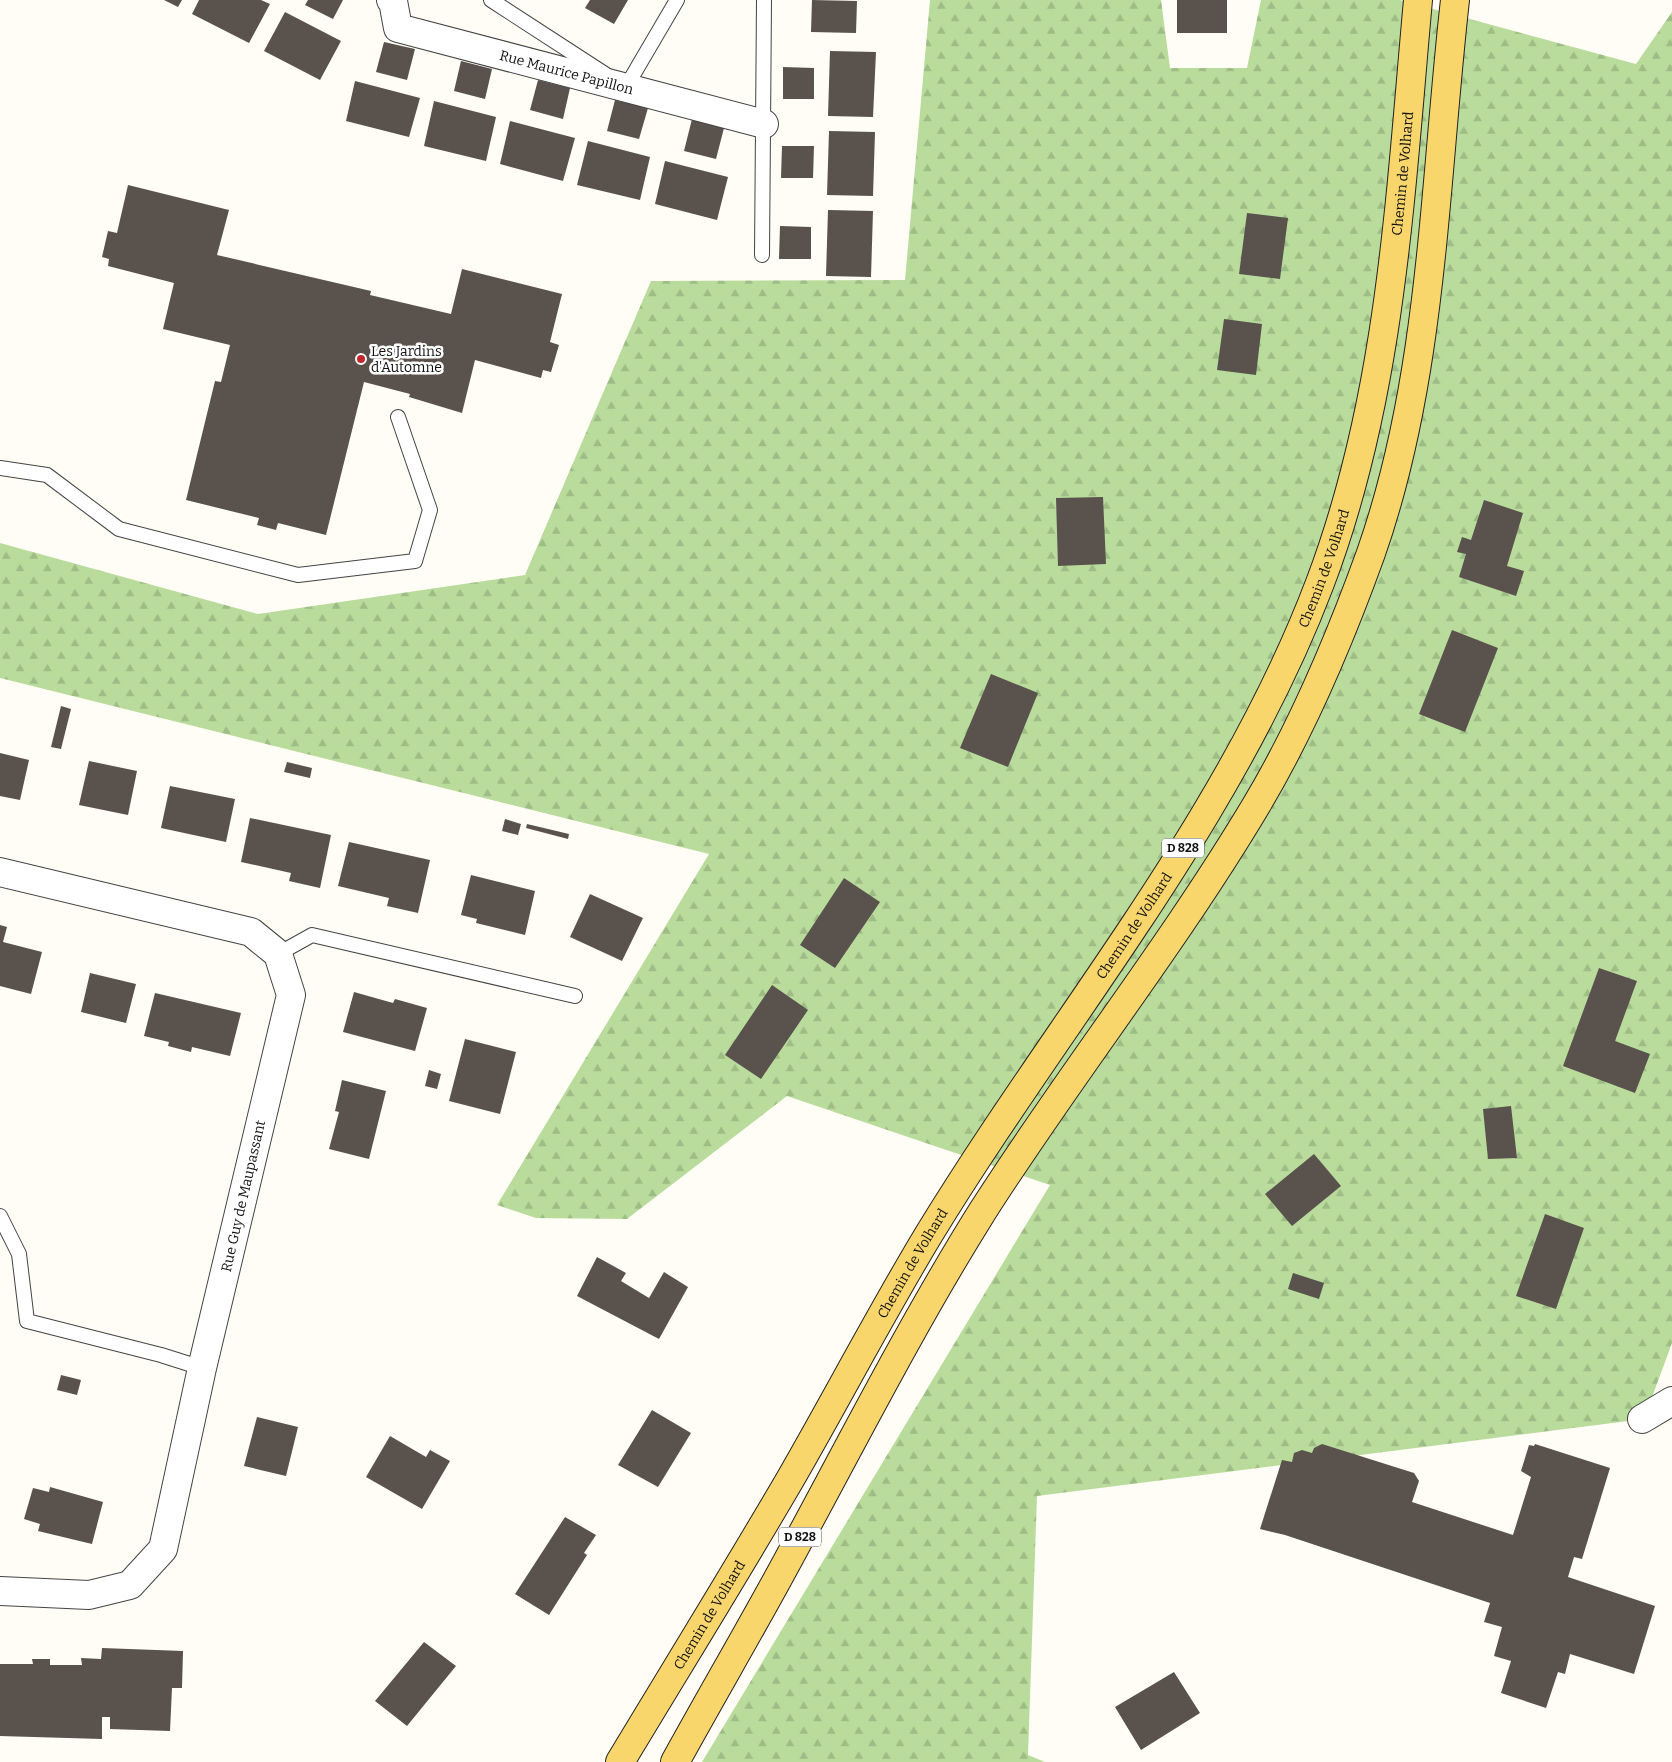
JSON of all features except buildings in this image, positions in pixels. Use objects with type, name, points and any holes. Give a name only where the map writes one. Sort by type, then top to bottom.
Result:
[{"type":"main road","name":"Chemin de Volhard","points":[[620,1762],[786,1486],[929,1235],[1212,804],[1243,751],[1277,683],[1321,581],[1355,474],[1377,381],[1396,247],[1418,0]]},
{"type":"main road","name":"D 828","points":[[675,1762],[775,1584],[923,1310],[984,1209],[1179,923],[1257,804],[1295,735],[1335,646],[1372,549],[1401,448],[1414,381],[1436,219],[1455,0]]},
{"type":"street","name":"Rue Maurice Papillon","points":[[393,0],[398,28],[764,124]]},
{"type":"street","points":[[0,872],[251,932],[278,954]]},
{"type":"street","name":"Rue Guy de Maupassant","points":[[0,1591],[89,1595],[130,1585],[163,1549],[202,1368],[291,995],[278,954]]},
{"type":"street","points":[[1642,1419],[1672,1401]]},
{"type":"lane","points":[[491,0],[626,87],[677,0]]},
{"type":"lane","points":[[762,255],[764,0]]},
{"type":"lane","points":[[0,468],[47,475],[120,530],[298,575],[415,561],[430,510],[398,417]]},
{"type":"lane","points":[[278,954],[312,935],[575,996]]},
{"type":"lane","points":[[0,1216],[19,1254],[27,1321],[161,1355],[202,1368]]},
{"type":"green space","points":[[930,0],[1161,0],[1170,68],[1247,68],[1261,0],[1400,0],[1636,64],[1672,12],[1672,1343],[1644,1419],[1037,1496],[1028,1755],[1045,1762],[702,1762],[1050,1185],[787,1096],[627,1219],[536,1218],[497,1205],[709,854],[0,678],[0,543],[258,614],[525,575],[651,281],[905,280]]},
{"type":"place","name":"Les Jardins d'Automne","points":[[361,359]]}]
